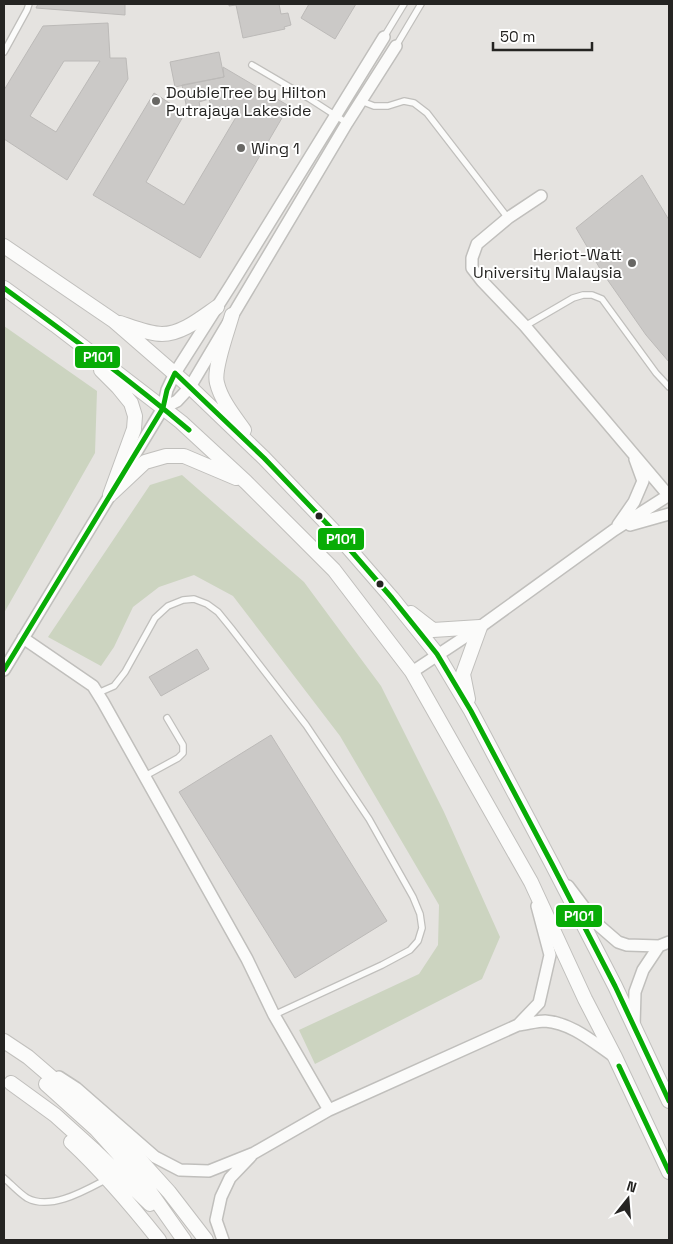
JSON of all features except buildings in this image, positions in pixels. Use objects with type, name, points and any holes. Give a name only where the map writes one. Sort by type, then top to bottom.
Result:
[{"type":"street","points":[[4,670],[163,408],[167,390],[175,373],[384,37]]},
{"type":"street","points":[[163,408],[177,401],[190,387],[347,123],[396,46]]},
{"type":"street","points":[[412,672],[614,530],[669,495],[525,326],[472,268],[472,258],[477,244],[508,218],[541,196]]},
{"type":"street","points":[[4,246],[114,322],[190,387],[264,458],[332,529],[392,598],[437,654],[471,711],[552,864],[669,1101]]},
{"type":"street","points":[[4,288],[163,408],[246,482],[334,570],[412,672],[531,882],[585,999],[615,1057],[669,1172]]},
{"type":"street","points":[[114,322],[162,334],[179,330],[217,307]]},
{"type":"street","points":[[232,315],[216,374],[217,383],[226,404],[264,458]]},
{"type":"street","points":[[55,325],[118,387],[131,403],[135,416],[134,429],[110,495]]},
{"type":"street","points":[[614,530],[634,502],[643,481],[631,449]]},
{"type":"street","points":[[110,495],[145,462],[166,456],[184,456],[246,482]]},
{"type":"street","points":[[614,530],[669,514]]},
{"type":"street","points":[[392,598],[433,630],[480,626]]},
{"type":"street","points":[[471,711],[463,674],[480,626]]},
{"type":"street","points":[[23,638],[93,686],[98,693],[247,959],[274,1015],[329,1110]]},
{"type":"street","points":[[552,864],[596,923],[618,942],[627,944],[664,944]]},
{"type":"street","points":[[518,1025],[539,1003],[550,955],[531,882]]},
{"type":"street","points":[[634,1027],[635,992],[643,970],[664,944]]},
{"type":"street","points":[[4,1041],[76,1088],[155,1157],[180,1170],[209,1171],[254,1153],[329,1110],[518,1025],[543,1021],[555,1022],[570,1027],[615,1057]]},
{"type":"street","points":[[4,1050],[96,1129],[141,1180],[184,1239]]},
{"type":"street","points":[[28,1057],[113,1130],[169,1192],[206,1240]]},
{"type":"street","points":[[8,1081],[54,1115],[96,1151],[184,1239]]},
{"type":"street","points":[[8,1081],[94,1164],[159,1240]]},
{"type":"street","points":[[223,1240],[216,1220],[220,1198],[230,1178],[254,1153]]},
{"type":"lane","points":[[4,52],[29,4]]},
{"type":"lane","points":[[384,37],[404,4]]},
{"type":"lane","points":[[396,46],[421,4]]},
{"type":"lane","points":[[252,66],[347,123]]},
{"type":"lane","points":[[361,101],[374,106],[388,106],[404,101],[414,103],[427,112],[508,218]]},
{"type":"lane","points":[[525,326],[573,298],[592,295],[602,299],[656,373],[669,387]]},
{"type":"lane","points":[[98,693],[114,686],[125,672],[155,618],[168,606],[183,600],[194,599],[207,604],[218,612],[306,725],[369,819],[412,897],[420,914],[422,928],[418,941],[410,950],[274,1015]]},
{"type":"lane","points":[[145,776],[178,758],[183,753],[183,745],[167,718]]},
{"type":"lane","points":[[4,1178],[27,1198],[38,1202],[53,1201],[80,1194],[107,1179]]},
{"type":"green space","points":[[4,326],[97,391],[95,453],[4,613]]},
{"type":"green space","points":[[182,475],[304,582],[381,686],[444,812],[500,937],[482,979],[315,1064],[299,1030],[419,974],[438,945],[439,905],[340,736],[233,596],[194,575],[159,587],[133,607],[114,647],[101,666],[48,637],[150,485]]},
{"type":"transit line","name":"P101","points":[[4,288],[121,375],[189,430]]},
{"type":"transit line","name":"P101","points":[[4,670],[163,408],[167,390],[175,373],[264,458],[332,529],[392,598],[437,654],[471,711],[552,864],[615,986],[669,1101]]},
{"type":"transit line","name":"P101","points":[[619,1066],[669,1172]]},
{"type":"place","name":"DoubleTree by Hilton Putrajaya Lakeside","points":[[156,101]]},
{"type":"place","name":"Wing 1","points":[[241,148]]},
{"type":"place","name":"Heriot-Watt University Malaysia","points":[[632,263]]}]
